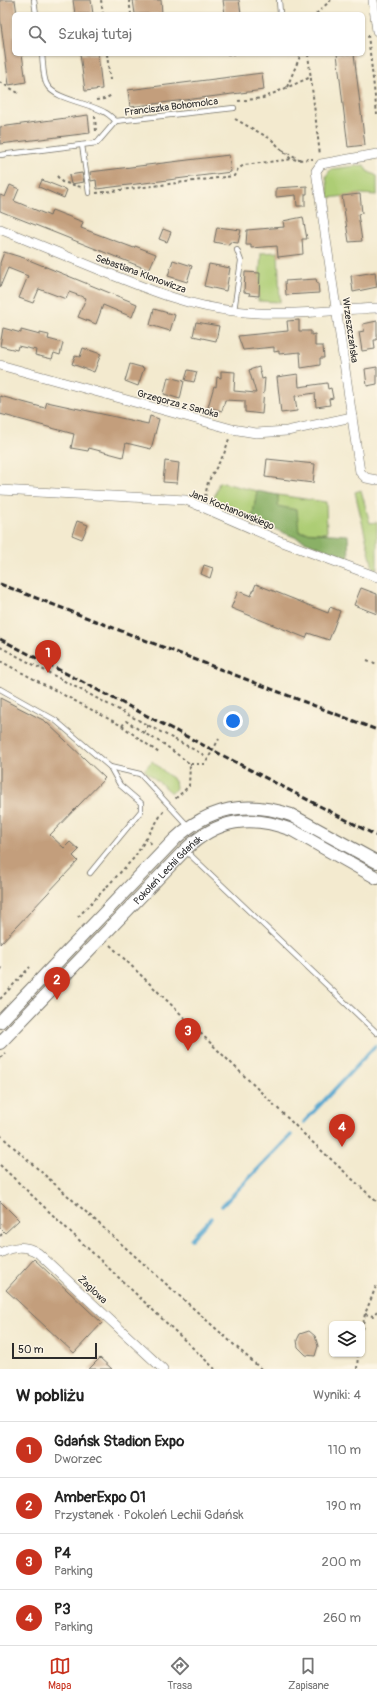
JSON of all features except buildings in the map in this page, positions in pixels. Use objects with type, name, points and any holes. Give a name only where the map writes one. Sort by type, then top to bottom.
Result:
[{"type":"street","points":[[374,0],[377,31]]},
{"type":"street","points":[[319,164],[377,154]]},
{"type":"street","name":"Wrzeszczańska","points":[[319,164],[337,310],[360,472],[366,478],[377,480]]},
{"type":"street","name":"Sebastiana Klonowicza","points":[[0,229],[152,291],[191,303],[234,311],[293,313],[377,308]]},
{"type":"street","name":"Grzegorza z Sanoka","points":[[0,365],[232,429],[256,433],[287,432],[352,417]]},
{"type":"street","name":"Jana Kochanowskiego","points":[[0,490],[186,500],[280,541],[377,577]]},
{"type":"street","name":"Pokoleń Lechii Gdańsk","points":[[4,1018],[175,839],[189,827],[212,814],[240,807],[266,808],[292,815],[377,862]]},
{"type":"street","name":"Pokoleń Lechii Gdańsk","points":[[0,1043],[185,850],[203,834],[221,826],[248,821],[264,821],[292,830],[377,878]]},
{"type":"street","points":[[175,839],[185,850]]},
{"type":"street","points":[[4,1018],[19,1024]]},
{"type":"street","name":"Żaglowa","points":[[0,1253],[8,1249],[23,1247],[30,1248],[38,1253],[163,1369]]},
{"type":"lane","points":[[34,0],[36,12]]},
{"type":"lane","points":[[279,0],[280,12]]},
{"type":"lane","points":[[42,56],[46,85],[52,91],[60,96],[95,107],[108,113],[116,121]]},
{"type":"lane","name":"Franciszka Bohomolca","points":[[97,143],[116,121],[234,108]]},
{"type":"lane","points":[[0,155],[97,143]]},
{"type":"lane","points":[[82,145],[88,190]]},
{"type":"lane","points":[[234,311],[241,261],[237,250]]},
{"type":"lane","points":[[0,689],[55,720],[110,767],[120,784],[141,803],[141,811],[90,873]]},
{"type":"lane","points":[[110,767],[140,774],[189,827]]},
{"type":"lane","points":[[185,850],[377,1033]]},
{"type":"path","points":[[101,0],[103,12]]},
{"type":"path","points":[[129,0],[131,12]]},
{"type":"path","points":[[318,12],[331,0]]},
{"type":"path","points":[[367,27],[377,114]]},
{"type":"path","points":[[107,56],[110,80]]},
{"type":"path","points":[[286,88],[300,56]]},
{"type":"path","points":[[57,176],[62,182],[88,190],[234,176],[238,169],[244,165],[293,159],[319,164],[308,56]]},
{"type":"path","points":[[0,82],[20,94]]},
{"type":"path","points":[[95,107],[97,143]]},
{"type":"path","points":[[236,119],[271,139],[285,154],[293,159]]},
{"type":"path","points":[[281,149],[301,160]]},
{"type":"path","points":[[204,508],[208,482],[224,454],[232,429]]},
{"type":"path","points":[[0,647],[206,756]]},
{"type":"path","points":[[368,660],[377,664]]},
{"type":"path","points":[[0,661],[122,726],[159,753]]},
{"type":"path","points":[[122,726],[126,721],[165,745],[190,764],[205,764],[219,739]]},
{"type":"path","points":[[144,733],[148,725]]},
{"type":"path","points":[[78,917],[134,858],[163,811],[189,786],[190,764]]},
{"type":"path","points":[[146,838],[154,846]]},
{"type":"path","points":[[134,858],[139,863]]},
{"type":"path","points":[[112,881],[117,885]]},
{"type":"path","points":[[108,943],[308,1138],[377,1202]]},
{"type":"path","points":[[0,970],[4,966]]},
{"type":"path","points":[[0,998],[30,967]]},
{"type":"path","points":[[0,1135],[261,1369]]},
{"type":"path","points":[[0,1165],[215,1369]]},
{"type":"path","points":[[364,1321],[377,1284]]},
{"type":"path","points":[[365,1314],[373,1316],[377,1311]]},
{"type":"path","points":[[357,1369],[358,1357]]},
{"type":"green space","points":[[364,165],[367,171],[377,176],[377,195],[360,194],[329,198],[326,176],[331,169]]},
{"type":"green space","points":[[278,252],[280,302],[258,301],[261,253]]},
{"type":"green space","points":[[219,482],[257,491],[252,520],[212,505]]},
{"type":"green space","points":[[361,490],[370,523],[377,522],[377,568],[373,568],[355,492]]},
{"type":"green space","points":[[257,491],[278,495],[278,506],[297,510],[299,532],[348,535],[349,559],[252,520]]},
{"type":"green space","points":[[278,495],[326,502],[327,533],[299,532],[277,506]]},
{"type":"green space","points":[[152,761],[175,781],[176,788],[172,793],[144,770]]},
{"type":"waterway","points":[[304,1122],[375,1046]]},
{"type":"waterway","points":[[222,1206],[291,1135]]},
{"type":"waterway","points":[[191,1239],[211,1218]]},
{"type":"railway","points":[[0,584],[377,730]]},
{"type":"railway","points":[[0,639],[377,836]]},
{"type":"place","name":"Gdańsk Stadion Expo","points":[[48,673]]},
{"type":"place","name":"AmberExpo 01","points":[[57,1000]]},
{"type":"place","name":"P4","points":[[188,1051]]},
{"type":"place","name":"P3","points":[[342,1147]]}]
